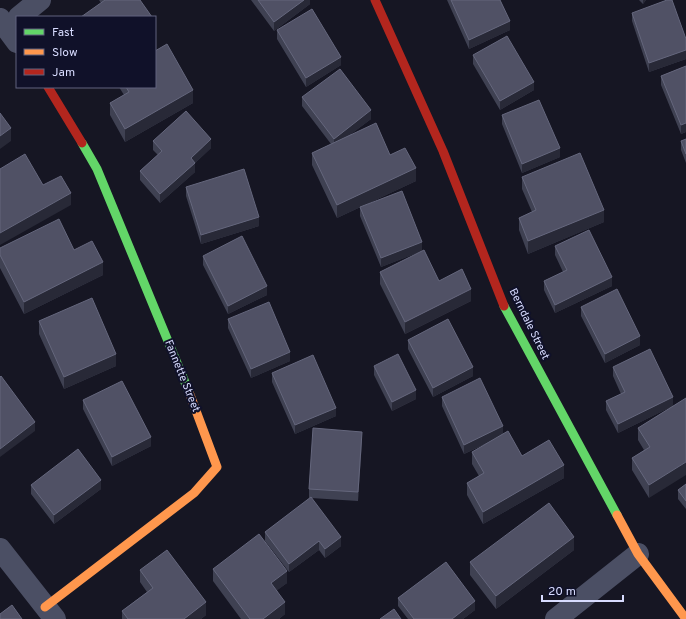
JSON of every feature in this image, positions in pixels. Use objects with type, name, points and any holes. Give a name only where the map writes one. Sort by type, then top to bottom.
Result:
[{"type":"street","points":[[22,16],[40,0]]},
{"type":"street","name":"Berndale Street","points":[[375,0],[443,151],[508,315],[638,554],[686,619]]},
{"type":"street","name":"Fannette Street","points":[[49,88],[97,169],[203,427],[217,466],[194,493],[50,613]]},
{"type":"street","points":[[0,549],[50,613]]},
{"type":"street","points":[[556,619],[638,554]]},
{"type":"building","points":[[105,0],[140,0],[151,16],[82,16]]},
{"type":"building","points":[[258,0],[304,0],[274,22]]},
{"type":"building","points":[[451,0],[500,0],[510,21],[469,40]]},
{"type":"building","points":[[667,0],[672,0],[686,39],[686,50],[649,63],[632,13]]},
{"type":"building","points":[[312,9],[341,57],[306,78],[277,30]]},
{"type":"building","points":[[507,36],[534,82],[500,101],[473,55]]},
{"type":"building","points":[[167,44],[193,90],[125,129],[110,103],[129,92],[127,88],[156,88],[156,50]]},
{"type":"building","points":[[686,66],[686,123],[681,125],[661,76]]},
{"type":"building","points":[[340,69],[371,110],[334,139],[302,97]]},
{"type":"building","points":[[539,100],[560,148],[522,164],[502,115]]},
{"type":"building","points":[[186,111],[211,139],[191,158],[195,163],[160,194],[140,171],[162,151],[153,141]]},
{"type":"building","points":[[0,113],[11,128],[0,136]]},
{"type":"building","points":[[376,123],[390,155],[405,148],[416,168],[337,205],[312,153]]},
{"type":"building","points":[[686,139],[686,154],[681,141]]},
{"type":"building","points":[[580,153],[604,210],[528,241],[519,218],[536,210],[522,177]]},
{"type":"building","points":[[25,154],[43,185],[61,176],[71,193],[0,233],[0,169]]},
{"type":"building","points":[[244,169],[259,217],[201,235],[186,187]]},
{"type":"building","points":[[402,191],[422,242],[381,258],[360,207]]},
{"type":"building","points":[[59,219],[74,250],[92,241],[103,262],[24,302],[0,255],[0,248]]},
{"type":"building","points":[[589,230],[612,277],[555,305],[544,281],[567,270],[555,246]]},
{"type":"building","points":[[242,236],[267,286],[228,306],[203,256]]},
{"type":"building","points":[[424,250],[439,281],[462,269],[471,289],[405,322],[380,272]]},
{"type":"building","points":[[617,289],[640,336],[605,354],[581,307]]},
{"type":"building","points":[[92,298],[116,354],[64,377],[39,321]]},
{"type":"building","points":[[269,302],[290,352],[251,369],[228,319]]},
{"type":"building","points":[[448,319],[473,367],[433,388],[408,340]]},
{"type":"building","points":[[650,349],[673,397],[618,424],[606,401],[625,392],[613,367]]},
{"type":"building","points":[[398,354],[416,390],[392,402],[374,366]]},
{"type":"building","points":[[313,355],[336,408],[295,425],[272,373]]},
{"type":"building","points":[[1,376],[35,422],[0,449],[0,377]]},
{"type":"building","points":[[480,378],[503,426],[464,445],[442,397]]},
{"type":"building","points":[[122,381],[151,437],[112,457],[83,400]]},
{"type":"building","points":[[686,398],[686,462],[649,485],[632,458],[650,447],[638,428]]},
{"type":"building","points":[[313,428],[362,432],[358,492],[309,489]]},
{"type":"building","points":[[508,431],[522,456],[549,440],[564,465],[483,512],[467,483],[484,473],[472,452]]},
{"type":"building","points":[[78,449],[101,480],[54,515],[31,485]]},
{"type":"building","points":[[686,484],[686,501],[678,490]]},
{"type":"building","points":[[311,497],[341,537],[325,549],[319,541],[289,564],[265,532]]},
{"type":"building","points":[[549,503],[574,537],[496,596],[470,562]]},
{"type":"building","points":[[259,534],[287,571],[271,583],[285,602],[263,619],[250,619],[213,569]]},
{"type":"building","points":[[167,550],[206,602],[184,619],[128,619],[122,611],[153,588],[140,570]]},
{"type":"building","points":[[446,562],[475,601],[452,619],[414,619],[398,598]]},
{"type":"building","points":[[12,605],[22,619],[0,619],[0,614]]},
{"type":"building","points":[[394,609],[401,619],[380,619]]},
{"type":"traffic: fast","points":[[82,143],[97,169],[189,392]]},
{"type":"traffic: fast","points":[[504,306],[617,515]]},
{"type":"traffic: slow","points":[[45,607],[194,493],[217,467],[189,392]]},
{"type":"traffic: slow","points":[[617,515],[638,554],[686,619]]},
{"type":"traffic: jam","points":[[375,0],[443,151],[504,306]]},
{"type":"traffic: jam","points":[[49,88],[82,143]]}]
